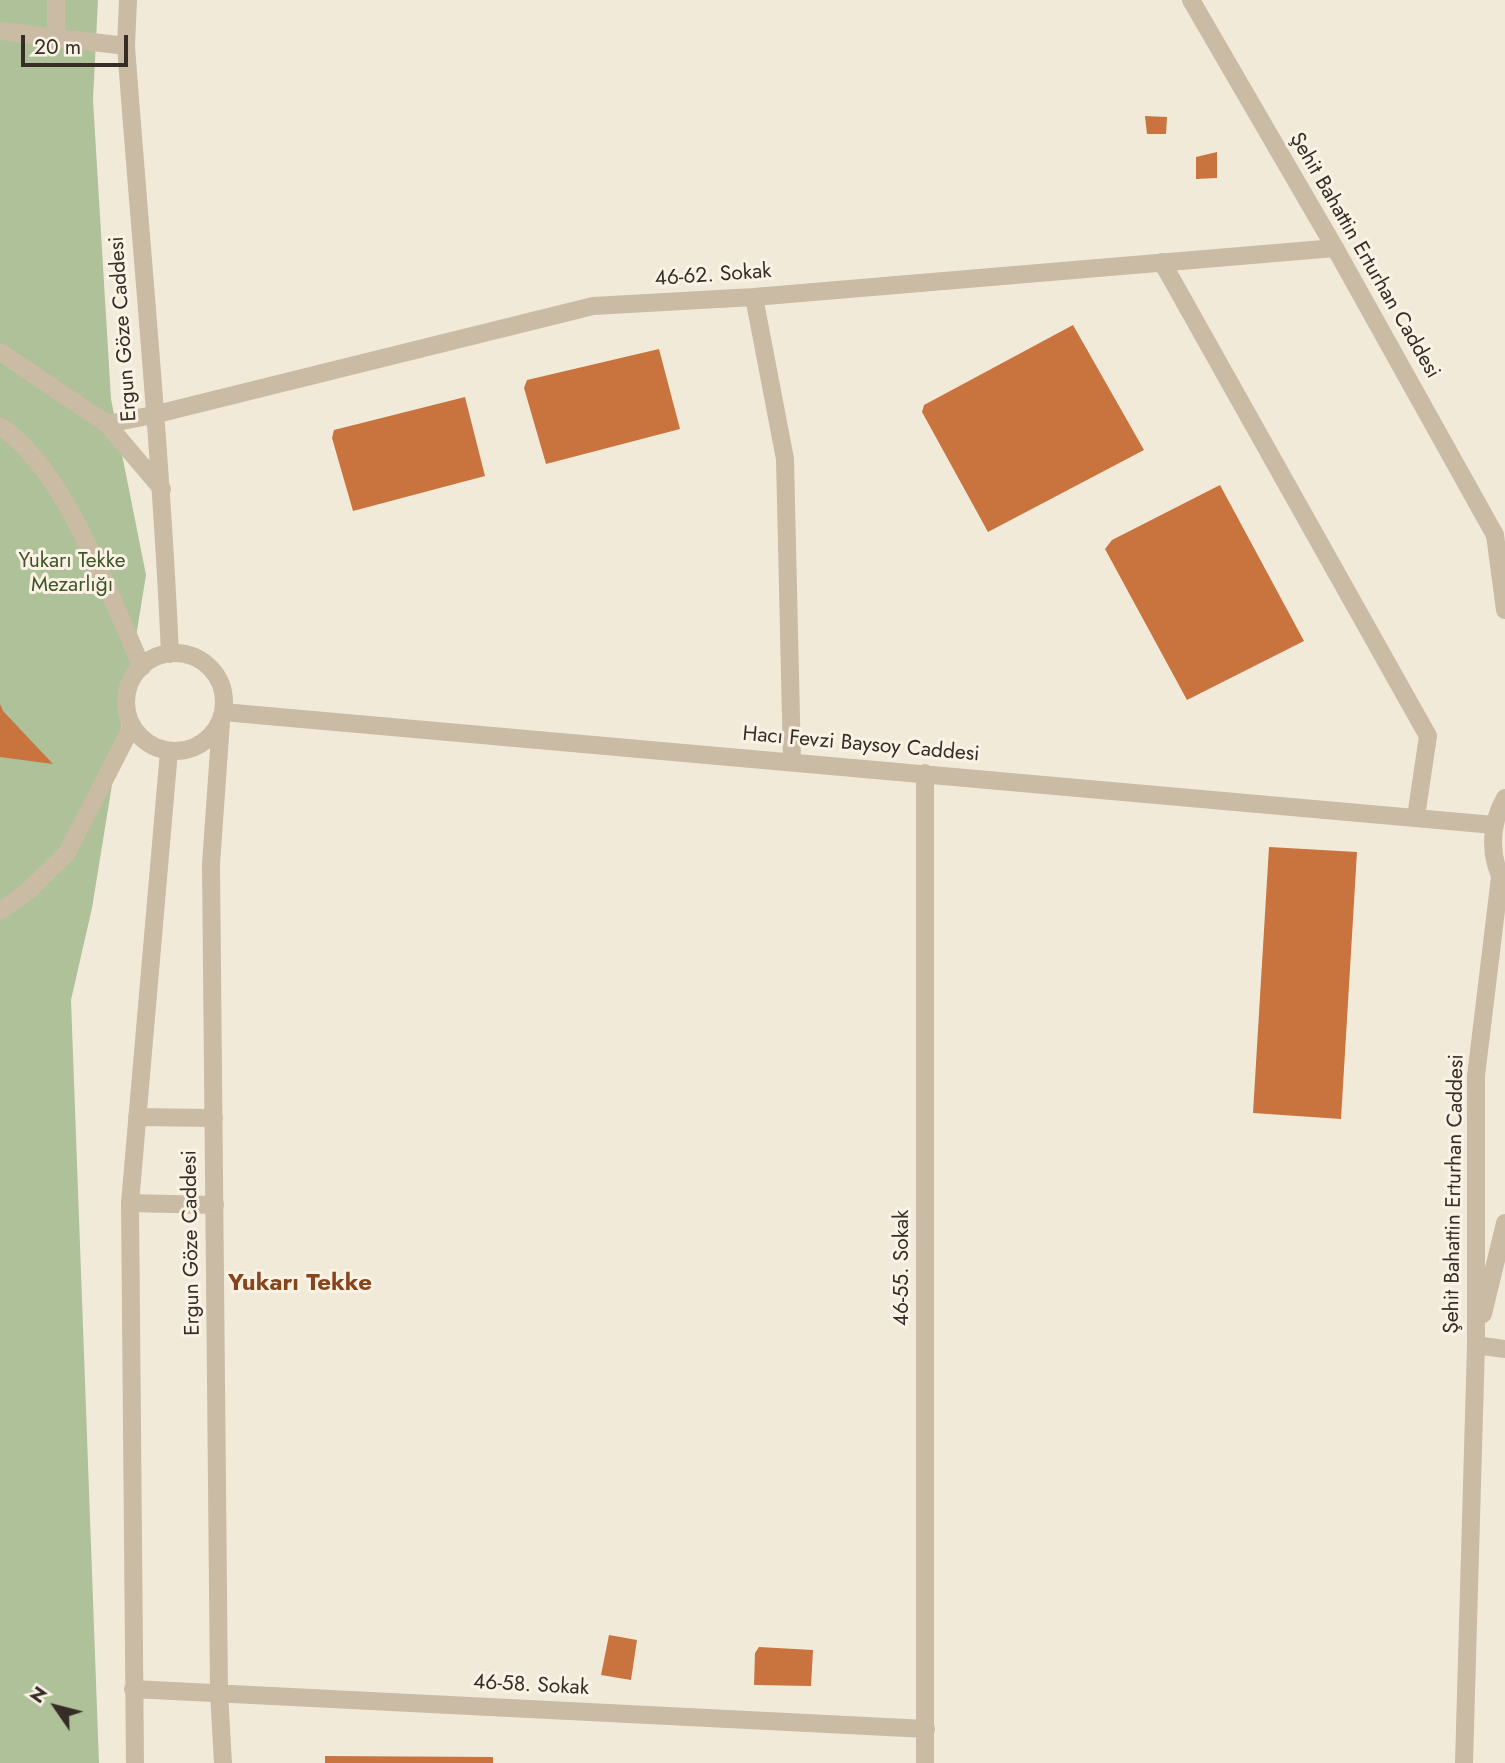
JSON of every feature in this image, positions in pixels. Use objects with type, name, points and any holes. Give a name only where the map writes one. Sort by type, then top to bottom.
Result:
[{"type":"street","points":[[56,0],[56,38]]},
{"type":"street","name":"Ergun Göze Caddesi","points":[[128,0],[126,46],[153,415],[162,489],[170,654]]},
{"type":"street","name":"Şehit Bahattin Erturhan Caddesi","points":[[1191,0],[1335,248],[1505,553]]},
{"type":"street","points":[[0,31],[126,46]]},
{"type":"street","name":"46-62. Sokak","points":[[107,424],[153,415],[593,306],[754,296],[1335,248]]},
{"type":"street","points":[[1162,262],[1428,736],[1416,817]]},
{"type":"street","points":[[754,296],[785,459],[792,761]]},
{"type":"street","points":[[0,352],[107,424],[162,489]]},
{"type":"street","points":[[0,426],[32,454],[76,522],[142,667]]},
{"type":"street","name":"Şehit Bahattin Erturhan Caddesi","points":[[1495,535],[1505,610]]},
{"type":"street","points":[[170,654],[197,659],[212,670],[223,690],[222,717],[201,744],[190,750],[169,751],[149,744],[132,726],[127,698],[133,678],[156,657],[170,654]]},
{"type":"street","name":"Ergun Göze Caddesi","points":[[222,717],[211,864],[219,1693],[223,1763]]},
{"type":"street","name":"Hacı Fevzi Baysoy Caddesi","points":[[222,717],[792,761],[1494,825]]},
{"type":"street","points":[[0,911],[27,892],[67,853],[132,726]]},
{"type":"street","points":[[135,1763],[130,1203],[169,751]]},
{"type":"street","name":"46-55. Sokak","points":[[925,773],[925,1763]]},
{"type":"street","points":[[1494,825],[1505,798]]},
{"type":"street","name":"Şehit Bahattin Erturhan Caddesi","points":[[1464,1763],[1476,1345],[1476,1076],[1503,881],[1493,851],[1494,825]]},
{"type":"street","points":[[137,1117],[214,1118]]},
{"type":"street","points":[[130,1203],[215,1205]]},
{"type":"street","name":"Şehit Bahattin Erturhan Caddesi","points":[[1476,1345],[1505,1223]]},
{"type":"street","points":[[1476,1345],[1505,1349]]},
{"type":"street","name":"46-58. Sokak","points":[[133,1689],[926,1729]]},
{"type":"green space","name":"Yukarı Tekke Mezarlığı","points":[[0,0],[98,0],[93,100],[111,399],[146,575],[92,908],[71,1000],[99,1763],[0,1763]]},
{"type":"building","points":[[1145,116],[1167,117],[1166,134],[1147,134]]},
{"type":"building","points":[[1217,152],[1217,178],[1196,179],[1196,157]]},
{"type":"building","points":[[1073,325],[1144,450],[988,532],[922,412],[924,405]]},
{"type":"building","points":[[659,349],[680,429],[546,464],[524,388],[527,380]]},
{"type":"building","points":[[465,397],[485,476],[353,511],[332,438],[334,430]]},
{"type":"building","points":[[1220,485],[1304,641],[1187,700],[1105,549],[1112,540]]},
{"type":"building","points":[[0,704],[3,711],[53,764],[0,757]]},
{"type":"building","points":[[1269,847],[1357,852],[1341,1119],[1253,1113]]},
{"type":"building","points":[[609,1635],[637,1640],[631,1680],[601,1675]]},
{"type":"building","points":[[759,1647],[813,1650],[811,1686],[754,1685],[755,1653]]},
{"type":"building","points":[[325,1756],[493,1757],[493,1763],[325,1763]]},
{"type":"district","name":"Yukarı Tekke","points":[[300,1284]]}]
